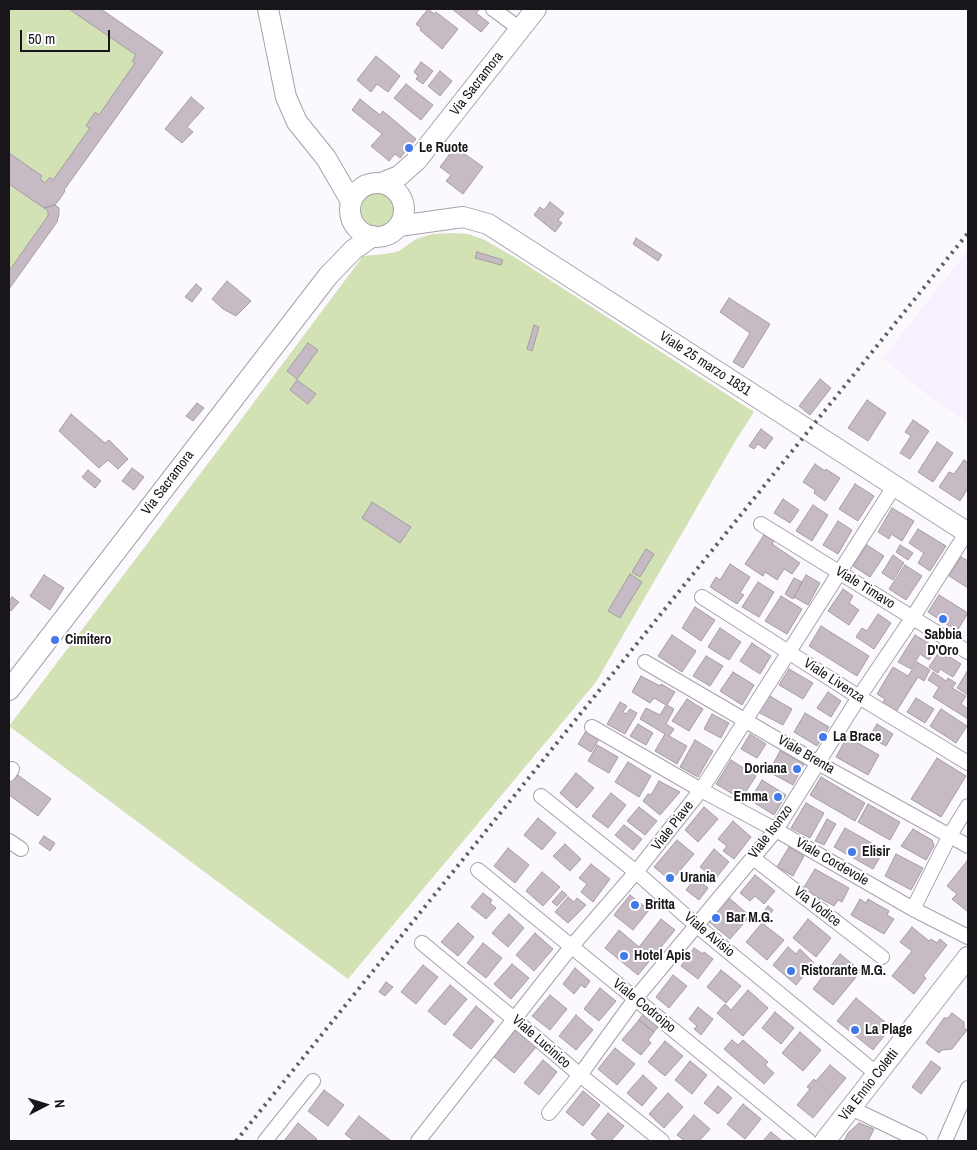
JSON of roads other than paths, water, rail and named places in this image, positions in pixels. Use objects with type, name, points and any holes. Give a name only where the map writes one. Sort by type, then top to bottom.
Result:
[{"type":"street","points":[[268,9],[286,96],[297,122],[326,158],[362,197]]},
{"type":"street","points":[[493,9],[520,29]]},
{"type":"street","name":"Via Sacramora","points":[[328,276],[345,246],[362,197],[399,176],[417,160],[536,9]]},
{"type":"street","name":"Via Sacramora","points":[[401,210],[417,160]]},
{"type":"street","points":[[389,185],[396,190],[401,210],[393,232],[373,236],[361,231],[355,225],[362,197],[389,185]]},
{"type":"street","name":"Viale 25 marzo 1831","points":[[401,210],[435,220],[463,217],[488,224],[968,532]]},
{"type":"street","name":"Via Sacramora","points":[[9,690],[328,276],[353,250],[373,236]]},
{"type":"street","name":"Viale Piave","points":[[418,1141],[571,947],[636,872],[701,790],[895,486]]},
{"type":"street","name":"Viale Timavo","points":[[762,524],[968,652]]},
{"type":"street","name":"Viale Isonzo","points":[[549,1113],[580,1076],[635,999],[776,830],[859,697],[968,532]]},
{"type":"street","name":"Viale Livenza","points":[[702,597],[968,764]]},
{"type":"street","name":"Viale Brenta","points":[[645,662],[818,763],[968,846]]},
{"type":"street","name":"Viale Cordevole","points":[[592,727],[912,909],[968,937]]},
{"type":"street","name":"Viale Avisio","points":[[541,796],[636,872],[877,1074]]},
{"type":"street","points":[[912,909],[950,835],[968,806]]},
{"type":"street","points":[[9,841],[21,848]]},
{"type":"street","name":"Via Vodice","points":[[753,858],[882,957]]},
{"type":"street","name":"Viale Codroipo","points":[[478,870],[809,1141]]},
{"type":"street","name":"Viale Lucinico","points":[[422,943],[580,1076],[662,1141]]},
{"type":"street","name":"Via Ennio Coletti","points":[[825,1141],[968,957]]},
{"type":"street","points":[[265,1141],[313,1081]]},
{"type":"street","points":[[945,1141],[968,1088]]},
{"type":"street","points":[[851,1108],[920,1141]]},
{"type":"railway","points":[[236,1141],[968,233]]},
{"type":"place","name":"Le Ruote","points":[[409,148]]},
{"type":"place","name":"Sabbia D'Oro","points":[[943,619]]},
{"type":"place","name":"Cimitero","points":[[55,640]]},
{"type":"place","name":"La Brace","points":[[823,737]]},
{"type":"place","name":"Doriana","points":[[797,769]]},
{"type":"place","name":"Emma","points":[[778,797]]},
{"type":"place","name":"Elisir","points":[[852,852]]},
{"type":"place","name":"Urania","points":[[670,878]]},
{"type":"place","name":"Britta","points":[[635,905]]},
{"type":"place","name":"Bar M.G.","points":[[716,918]]},
{"type":"place","name":"Hotel Apis","points":[[624,956]]},
{"type":"place","name":"Ristorante M.G.","points":[[791,971]]},
{"type":"place","name":"La Plage","points":[[855,1030]]}]
